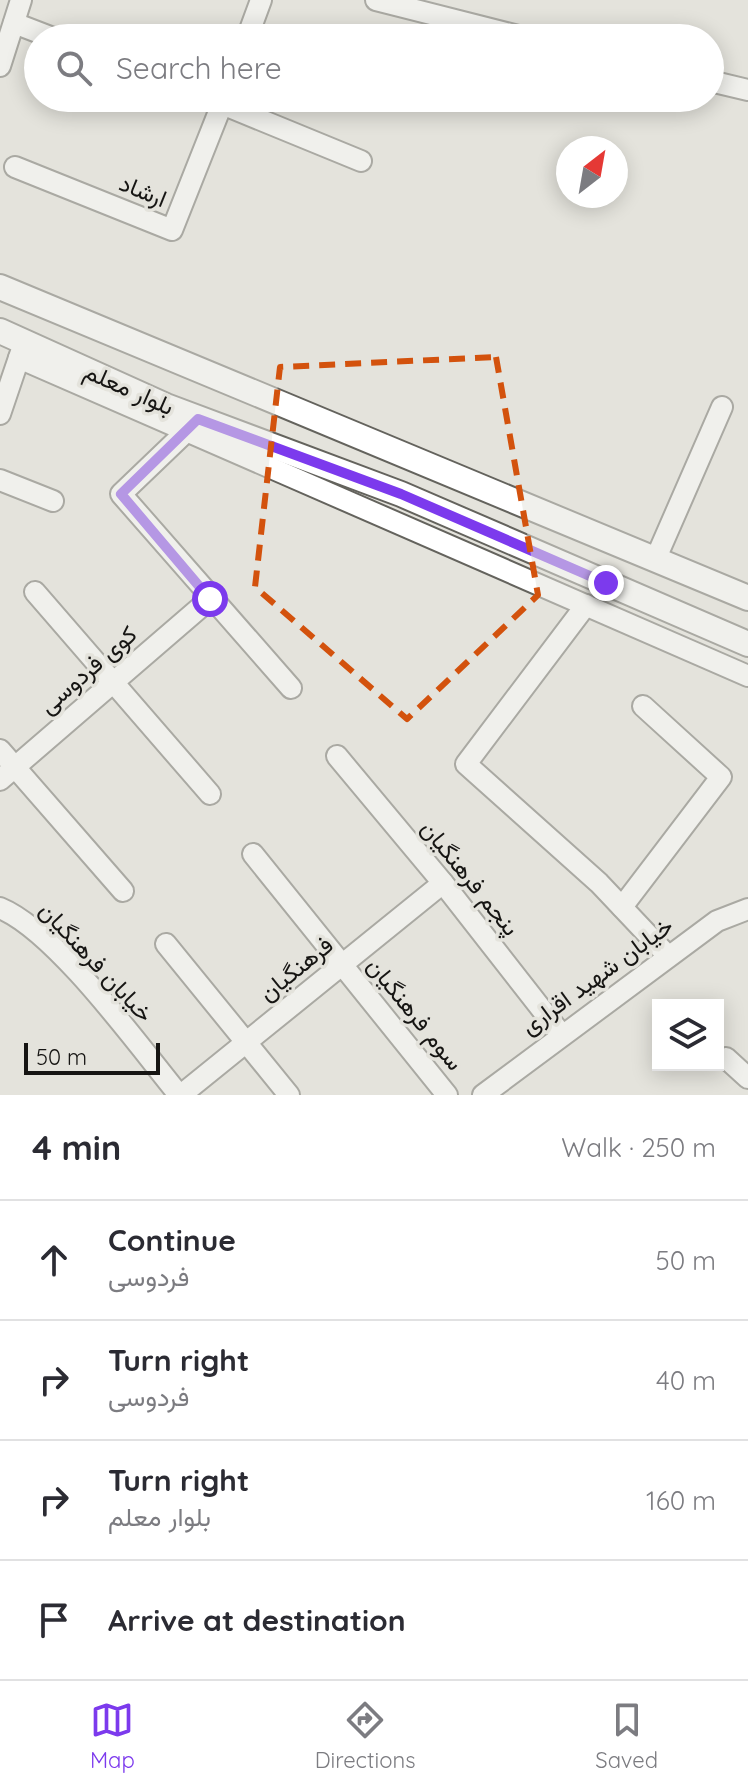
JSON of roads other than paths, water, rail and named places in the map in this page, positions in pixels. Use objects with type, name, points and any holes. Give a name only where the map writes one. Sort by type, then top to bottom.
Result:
[{"type":"main road","name":"بلوار معلم","points":[[0,287],[748,598]]},
{"type":"main road","name":"بلوار معلم","points":[[0,331],[22,350],[192,425],[401,494],[748,644]]},
{"type":"street","points":[[0,66],[21,0]]},
{"type":"street","points":[[252,24],[261,0]]},
{"type":"street","points":[[376,0],[475,24]]},
{"type":"street","points":[[14,23],[24,27]]},
{"type":"street","points":[[724,84],[748,90]]},
{"type":"street","name":"ارشاد","points":[[15,167],[172,230],[213,112]]},
{"type":"street","name":"ارشاد","points":[[245,112],[361,161]]},
{"type":"street","points":[[0,414],[22,350]]},
{"type":"street","points":[[656,558],[722,407]]},
{"type":"street","points":[[291,688],[121,494],[192,425],[748,676]]},
{"type":"street","points":[[0,480],[53,501]]},
{"type":"street","points":[[35,592],[210,794]]},
{"type":"street","name":"کوی فردوسی","points":[[8,774],[210,599]]},
{"type":"street","points":[[586,605],[466,764],[622,907],[668,956]]},
{"type":"street","points":[[622,907],[721,777],[643,706]]},
{"type":"street","points":[[0,750],[8,774],[123,891]]},
{"type":"street","name":"پنجم فرهنگیان","points":[[337,756],[443,883],[561,1034]]},
{"type":"street","name":"سوم فرهنگیان","points":[[253,854],[447,1095]]},
{"type":"street","name":"فرهنگیان","points":[[180,1095],[443,883]]},
{"type":"street","name":"خیابان فرهنگیان","points":[[0,908],[21,917],[86,982],[180,1095]]},
{"type":"street","name":"خیابان شهید اقراری","points":[[483,1095],[561,1034],[717,921],[748,909]]},
{"type":"street","points":[[166,944],[289,1095]]},
{"type":"street","points":[[726,1058],[748,1078]]}]
